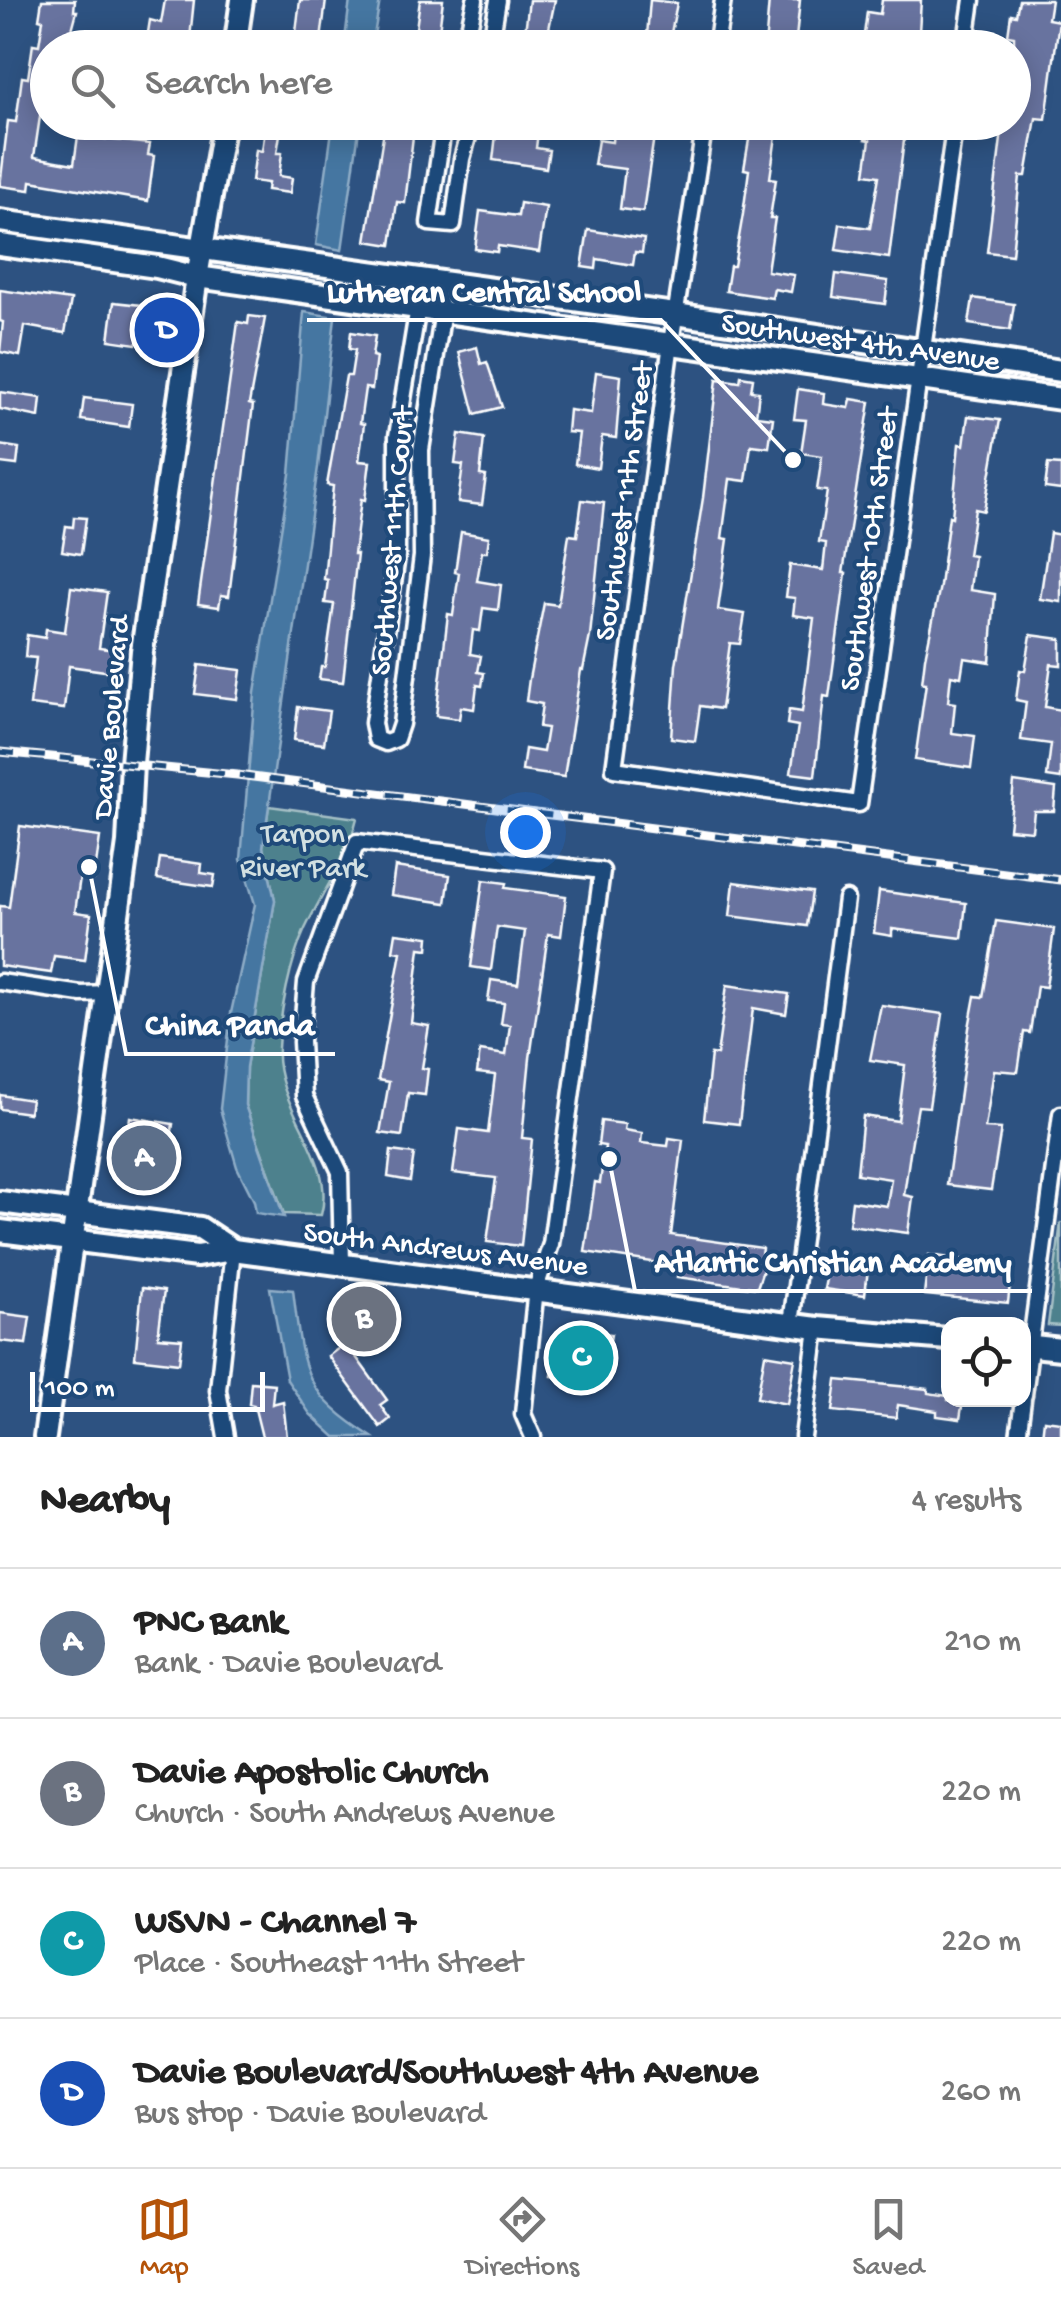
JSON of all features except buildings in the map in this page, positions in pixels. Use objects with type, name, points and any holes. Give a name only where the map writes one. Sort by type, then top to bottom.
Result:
[{"type":"main road","points":[[238,30],[242,0]]},
{"type":"main road","name":"Davie Boulevard","points":[[45,1437],[128,842],[142,651],[221,140]]},
{"type":"main road","name":"Southwest 4th Avenue","points":[[0,221],[676,314],[1061,372]]},
{"type":"main road","name":"Southwest 4th Avenue","points":[[0,244],[157,266],[197,277],[1061,399]]},
{"type":"main road","name":"South Andrews Avenue","points":[[0,1202],[200,1228],[233,1250]]},
{"type":"main road","name":"South Andrews Avenue","points":[[0,1230],[196,1256],[233,1250],[817,1328],[941,1338]]},
{"type":"main road","points":[[1031,1345],[1061,1349]]},
{"type":"street","points":[[469,30],[474,0]]},
{"type":"street","points":[[493,30],[498,0]]},
{"type":"street","points":[[719,30],[723,0]]},
{"type":"street","points":[[968,30],[972,0]]},
{"type":"street","points":[[441,140],[429,222],[453,225],[467,140]]},
{"type":"street","name":"Southwest 11th Street","points":[[701,140],[614,769],[858,804]]},
{"type":"street","name":"Southwest 10th Street","points":[[858,804],[952,140]]},
{"type":"street","name":"Southwest 11th Court","points":[[434,281],[444,311],[421,450],[422,556],[402,724],[396,739],[380,742],[373,723],[397,556],[396,451],[418,307],[434,281]]},
{"type":"street","points":[[342,1264],[340,1172],[304,1096],[300,1042],[306,982],[357,842],[602,870],[551,1244],[536,1288],[523,1414],[533,1437]]},
{"type":"street","points":[[791,1324],[846,899]]},
{"type":"street","points":[[0,982],[81,994],[106,993]]},
{"type":"street","points":[[1031,1318],[1061,1114]]},
{"type":"street","points":[[226,1437],[218,1390],[233,1250]]},
{"type":"street","points":[[802,1437],[817,1328]]},
{"type":"street","points":[[1018,1437],[1022,1407]]},
{"type":"green space","name":"Tarpon River Park","points":[[269,806],[357,818],[341,861],[300,942],[279,1034],[279,1070],[285,1091],[320,1173],[324,1194],[321,1215],[284,1214],[245,1105],[246,1067],[275,900],[263,847]]},
{"type":"green space","points":[[1061,1222],[1061,1326],[1048,1325]]},
{"type":"water","points":[[350,0],[380,0],[375,30],[346,30]]},
{"type":"water","points":[[331,140],[358,140],[342,250],[316,245]]},
{"type":"water","points":[[304,312],[335,317],[318,467],[263,847],[275,900],[246,1067],[245,1105],[284,1217],[256,1213],[220,1109],[231,1013],[255,904],[241,859],[255,693],[290,474]]},
{"type":"water","points":[[270,1288],[293,1290],[304,1359],[318,1392],[372,1437],[335,1437],[310,1414],[287,1380]]},
{"type":"railway","points":[[0,752],[237,775],[1061,880]]},
{"type":"place","name":"Davie Boulevard/Southwest 4th Avenue","points":[[167,330]]},
{"type":"place","name":"Lutheran Central School","points":[[793,460]]},
{"type":"place","name":"China Panda","points":[[89,867]]},
{"type":"place","name":"PNC Bank","points":[[144,1158]]},
{"type":"place","name":"Atlantic Christian Academy","points":[[609,1159]]},
{"type":"place","name":"Davie Apostolic Church","points":[[364,1319]]},
{"type":"place","name":"WSVN - Channel 7","points":[[581,1358]]}]
